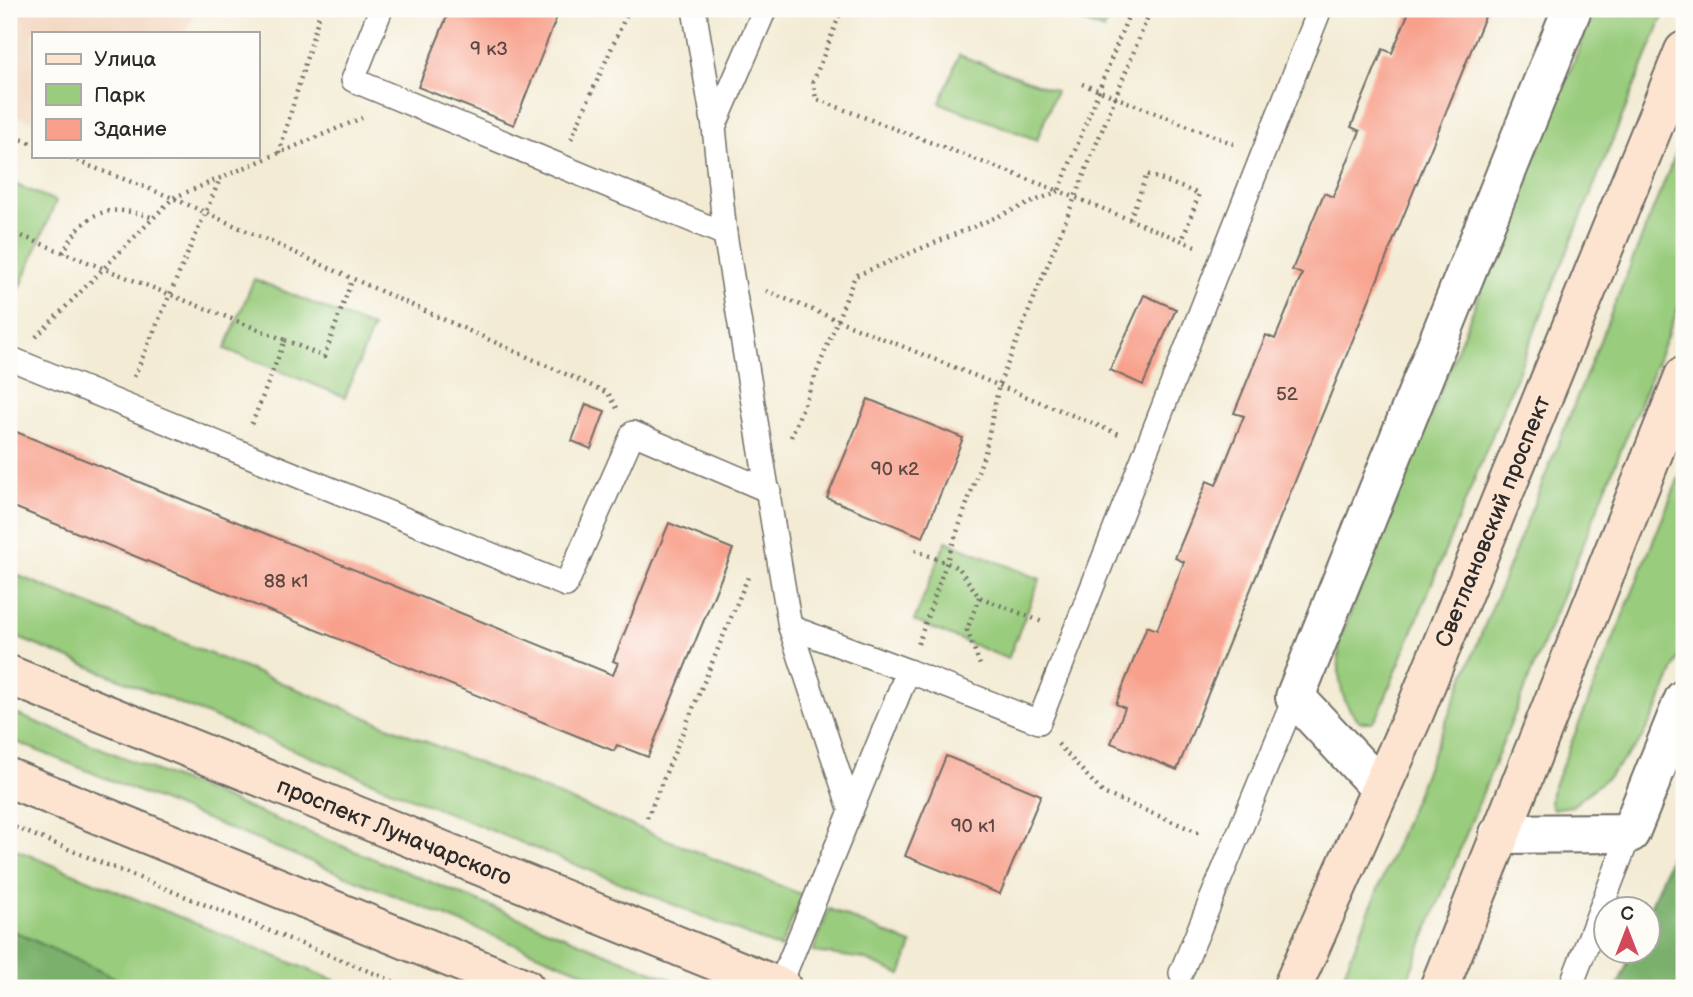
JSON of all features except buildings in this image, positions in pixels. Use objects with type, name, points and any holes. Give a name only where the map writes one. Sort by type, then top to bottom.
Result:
[{"type":"main road","name":"Светлановский проспект","points":[[1292,988],[1381,789],[1684,51]]},
{"type":"main road","points":[[1439,988],[1684,376]]},
{"type":"main road","name":"проспект Луначарского","points":[[9,675],[781,988]]},
{"type":"main road","points":[[9,778],[525,988]]},
{"type":"street","points":[[1381,789],[1295,697],[1572,9]]},
{"type":"street","points":[[1499,834],[1630,832],[1684,699]]},
{"type":"lane","points":[[382,9],[353,80],[725,234]]},
{"type":"lane","points":[[694,9],[714,127],[725,234],[790,627],[851,811]]},
{"type":"lane","points":[[714,127],[765,9]]},
{"type":"lane","points":[[790,627],[1039,722],[1320,9]]},
{"type":"lane","points":[[11,359],[566,585],[633,433],[769,491]]},
{"type":"lane","points":[[781,988],[908,671]]},
{"type":"lane","points":[[1181,973],[1295,697]]},
{"type":"lane","points":[[1570,988],[1630,832]]},
{"type":"path","points":[[279,153],[321,9]]},
{"type":"path","points":[[561,165],[629,9]]},
{"type":"path","points":[[842,9],[813,82],[816,99],[1059,191],[1222,257]]},
{"type":"path","points":[[769,491],[855,276],[1059,191],[1131,9]]},
{"type":"path","points":[[908,671],[985,452],[999,385],[1151,9]]},
{"type":"path","points":[[1082,84],[1262,155]]},
{"type":"path","points":[[11,359],[105,270],[173,198],[405,100]]},
{"type":"path","points":[[9,134],[32,144]]},
{"type":"path","points":[[69,158],[173,198],[608,393],[633,433]]},
{"type":"path","points":[[1130,219],[1147,174],[1199,194],[1182,241]]},
{"type":"path","points":[[122,404],[220,178]]},
{"type":"path","points":[[63,253],[75,230],[96,213],[125,208],[154,218]]},
{"type":"path","points":[[9,231],[324,357],[352,280]]},
{"type":"path","points":[[733,278],[1148,445]]},
{"type":"path","points":[[241,453],[285,341]]},
{"type":"path","points":[[647,818],[773,517]]},
{"type":"path","points":[[915,550],[959,568],[979,597],[1073,634]]},
{"type":"path","points":[[979,597],[967,630],[995,705]]},
{"type":"path","points":[[1039,722],[1103,793],[1200,833]]},
{"type":"path","points":[[9,825],[410,988]]},
{"type":"shaded area","points":[[9,9],[196,9],[186,32],[32,32],[32,122],[9,112]]},
{"type":"green space","points":[[1050,9],[1112,9],[1104,30]]},
{"type":"green space","points":[[1595,9],[1666,9],[1379,713],[1372,722],[1361,722],[1347,705],[1343,695],[1339,674],[1339,641]]},
{"type":"green space","points":[[959,55],[1056,91],[1037,140],[940,103]]},
{"type":"green space","points":[[1684,133],[1684,294],[1404,988],[1338,988]]},
{"type":"green space","points":[[9,182],[56,201],[20,288],[9,283]]},
{"type":"green space","points":[[254,279],[373,328],[345,397],[225,349]]},
{"type":"green space","points":[[1684,465],[1684,644],[1659,706],[1639,743],[1609,776],[1572,806],[1553,809],[1550,803],[1551,793]]},
{"type":"green space","points":[[946,541],[1040,579],[1008,659],[914,621]]},
{"type":"green space","points":[[9,572],[803,895],[780,948],[9,634]]},
{"type":"green space","points":[[9,711],[692,988],[622,988],[9,739]]},
{"type":"green space","points":[[1684,822],[1684,988],[1617,988],[1627,965],[1662,965],[1662,895],[1655,895]]},
{"type":"green space","points":[[9,847],[353,988],[9,988]]},
{"type":"green space","points":[[829,909],[912,944],[901,975],[864,959],[813,952]]},
{"type":"green space","points":[[9,929],[137,988],[9,988]]}]
